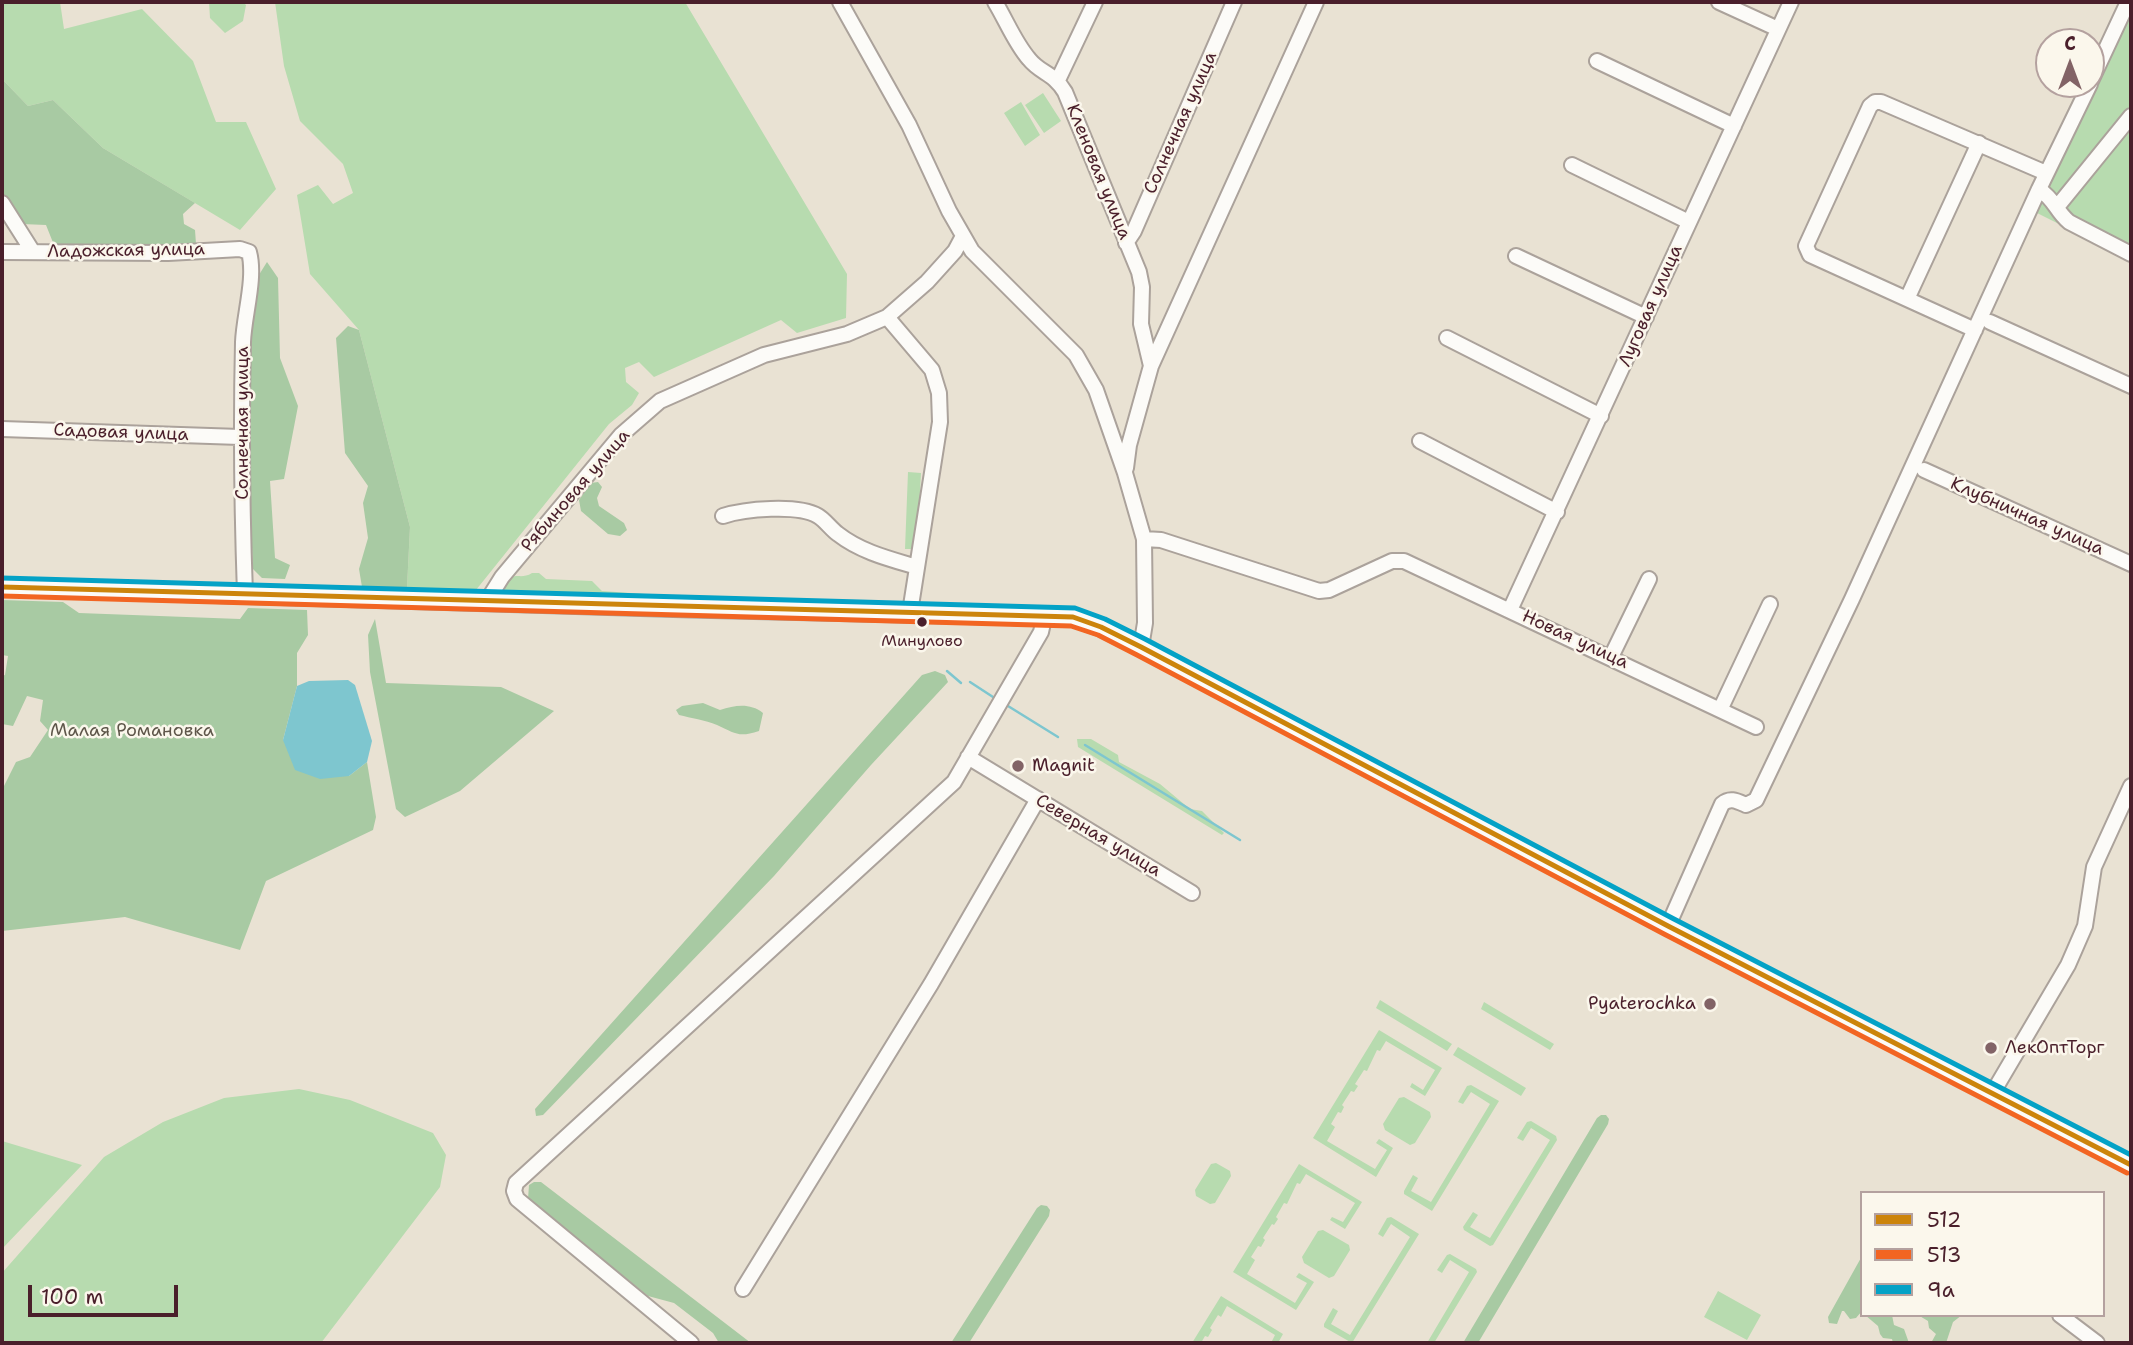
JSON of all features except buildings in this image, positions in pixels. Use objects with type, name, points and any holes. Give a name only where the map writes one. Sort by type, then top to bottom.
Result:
[{"type":"main road","points":[[2,587],[690,608],[1045,614],[1073,617],[1101,627],[1141,647],[1668,926],[2131,1165]]},
{"type":"street","points":[[840,2],[909,125],[949,211],[972,251],[1076,355],[1096,390],[1125,473],[1144,539],[1145,623],[1141,647]]},
{"type":"street","points":[[995,2],[1028,58],[1058,80],[1095,2]]},
{"type":"street","name":"Солнечная улица","points":[[1126,243],[1134,231],[1234,2]]},
{"type":"street","points":[[1125,473],[1129,445],[1151,366],[1315,2]]},
{"type":"street","points":[[1719,2],[1779,29]]},
{"type":"street","name":"Луговая улица","points":[[1510,610],[1791,2]]},
{"type":"street","points":[[2105,51],[2128,2]]},
{"type":"street","points":[[1597,61],[1734,126]]},
{"type":"street","name":"Кленовая улица","points":[[1058,80],[1139,272],[1142,286],[1141,324],[1151,366]]},
{"type":"street","points":[[1668,926],[1722,804],[1726,800],[1733,800],[1746,805],[1756,800],[1852,599],[2083,98]]},
{"type":"street","points":[[1975,330],[1810,255],[1806,246],[1864,119],[1875,102],[1881,102],[2046,173]]},
{"type":"street","points":[[2057,207],[2131,116]]},
{"type":"street","points":[[1907,299],[1979,143]]},
{"type":"street","points":[[1572,165],[1689,222]]},
{"type":"street","points":[[2039,189],[2053,199],[2061,215],[2069,222],[2131,254]]},
{"type":"street","points":[[2,203],[33,252]]},
{"type":"street","name":"Рябиновая улица","points":[[486,601],[502,577],[621,435],[660,401],[764,355],[847,334],[887,317],[934,274],[955,251],[963,236]]},
{"type":"street","name":"Ладожская улица","points":[[2,252],[168,253],[240,249],[249,252]]},
{"type":"street","name":"Солнечная улица","points":[[245,594],[240,437],[244,323],[252,263],[249,252]]},
{"type":"street","points":[[1516,257],[1646,317]]},
{"type":"street","points":[[887,317],[932,370],[939,393],[940,422],[910,612]]},
{"type":"street","points":[[1990,322],[2131,386]]},
{"type":"street","points":[[1447,338],[1601,416]]},
{"type":"street","name":"Садовая улица","points":[[2,429],[240,437]]},
{"type":"street","points":[[1420,441],[1557,512]]},
{"type":"street","name":"Клубничная улица","points":[[1924,470],[2131,564]]},
{"type":"street","points":[[723,516],[740,510],[799,510],[818,516],[839,535],[875,554],[917,567]]},
{"type":"street","name":"Новая улица","points":[[1144,539],[1161,540],[1319,591],[1329,590],[1392,561],[1404,561],[1756,727]]},
{"type":"street","points":[[1611,657],[1649,579]]},
{"type":"street","points":[[1720,710],[1770,604]]},
{"type":"street","points":[[691,1343],[517,1199],[514,1191],[516,1183],[954,782],[1041,632],[1045,614]]},
{"type":"street","name":"Северная улица","points":[[968,757],[1192,893]]},
{"type":"street","points":[[1992,1094],[2068,965],[2084,926],[2094,867],[2131,786]]},
{"type":"street","points":[[743,1289],[931,984],[1038,799]]},
{"type":"street","points":[[2063,1317],[2097,1343]]},
{"type":"green space","points":[[2,2],[60,2],[64,29],[142,9],[193,61],[216,122],[246,122],[276,189],[240,230],[103,148],[53,100],[28,106],[2,79]]},
{"type":"green space","points":[[209,2],[243,2],[246,5],[243,21],[225,33],[210,18]]},
{"type":"green space","points":[[275,2],[685,2],[847,274],[846,318],[797,333],[781,320],[654,377],[639,362],[625,368],[626,382],[639,393],[632,405],[609,424],[476,590],[407,588],[410,527],[359,330],[310,274],[297,195],[318,185],[333,204],[353,193],[343,164],[300,121],[284,66]]},
{"type":"green space","points":[[2131,6],[2131,260],[2033,211],[2087,98],[2105,98],[2105,60]]},
{"type":"green space","points":[[2,79],[28,106],[53,100],[103,148],[195,203],[183,214],[184,224],[195,230],[196,244],[54,245],[46,225],[22,224],[2,193]]},
{"type":"green space","points":[[1043,93],[1061,121],[1044,133],[1025,105]]},
{"type":"green space","points":[[1021,102],[1040,135],[1025,146],[1004,113]]},
{"type":"green space","points":[[267,262],[278,278],[280,358],[298,406],[284,479],[270,481],[275,558],[290,565],[285,579],[262,578],[253,569],[247,440],[249,340],[257,278]]},
{"type":"green space","points":[[348,326],[359,330],[410,527],[407,588],[362,587],[359,569],[368,538],[363,503],[368,486],[345,453],[336,338]]},
{"type":"green space","points":[[908,472],[921,473],[917,549],[905,549]]},
{"type":"green space","points":[[598,482],[602,487],[597,498],[599,506],[624,523],[627,530],[620,536],[608,534],[581,511],[579,500],[591,483]]},
{"type":"green space","points":[[539,573],[546,579],[592,581],[602,591],[645,594],[655,598],[505,590],[504,586],[510,578]]},
{"type":"green space","name":"Малая Романовка","points":[[2,600],[63,602],[79,613],[240,619],[248,608],[307,610],[308,635],[297,653],[297,686],[283,740],[349,776],[367,762],[376,817],[373,830],[266,881],[240,950],[125,917],[2,931],[2,790],[16,762],[30,757],[48,730],[40,721],[43,700],[27,696],[13,726],[2,724],[2,676],[5,675],[8,656],[2,655]]},
{"type":"green space","points":[[375,619],[386,683],[501,687],[554,711],[460,791],[405,817],[396,809],[370,672],[368,635]]},
{"type":"green space","points":[[935,671],[945,675],[948,682],[774,876],[543,1115],[536,1116],[535,1109],[922,675]]},
{"type":"green space","points":[[703,703],[720,710],[743,706],[758,710],[763,713],[759,731],[737,734],[712,723],[679,715],[676,710],[682,706]]},
{"type":"green space","points":[[1077,739],[1091,739],[1118,755],[1119,762],[1160,784],[1190,809],[1202,811],[1224,833],[1222,835],[1078,747]]},
{"type":"green space","points":[[1380,1000],[1452,1044],[1447,1051],[1376,1008]]},
{"type":"green space","points":[[1484,1002],[1554,1044],[1550,1050],[1481,1009]]},
{"type":"green space","points":[[1379,1030],[1442,1068],[1425,1096],[1410,1087],[1412,1083],[1423,1090],[1435,1070],[1386,1041],[1380,1051],[1377,1050],[1367,1071],[1364,1070],[1355,1084],[1358,1086],[1354,1092],[1351,1091],[1342,1105],[1344,1107],[1341,1113],[1338,1112],[1331,1124],[1335,1127],[1327,1141],[1375,1169],[1387,1150],[1376,1143],[1379,1139],[1393,1148],[1376,1177],[1313,1138]]},
{"type":"green space","points":[[1458,1047],[1526,1088],[1521,1096],[1453,1055]]},
{"type":"green space","points":[[1471,1085],[1499,1101],[1432,1211],[1404,1194],[1404,1191],[1413,1175],[1418,1178],[1411,1191],[1431,1202],[1490,1104],[1471,1092],[1463,1104],[1458,1102],[1467,1086]]},
{"type":"green space","points":[[299,1089],[350,1100],[433,1133],[446,1155],[440,1187],[321,1343],[2,1343],[2,1273],[104,1157],[163,1122],[224,1098]]},
{"type":"green space","points":[[1404,1097],[1430,1112],[1431,1117],[1415,1143],[1410,1145],[1385,1130],[1383,1124],[1399,1098]]},
{"type":"green space","points":[[1606,1115],[1608,1124],[1478,1343],[1463,1343],[1597,1118]]},
{"type":"green space","points":[[1531,1121],[1556,1136],[1557,1140],[1490,1246],[1463,1227],[1473,1212],[1478,1215],[1470,1227],[1490,1238],[1550,1140],[1531,1128],[1523,1141],[1517,1138],[1527,1122]]},
{"type":"green space","points":[[2,1141],[82,1165],[2,1249]]},
{"type":"green space","points":[[1216,1163],[1230,1171],[1231,1176],[1215,1203],[1210,1204],[1196,1196],[1195,1190],[1211,1164]]},
{"type":"green space","points":[[1299,1164],[1362,1202],[1345,1229],[1330,1220],[1332,1217],[1343,1222],[1355,1203],[1306,1174],[1300,1184],[1297,1183],[1287,1204],[1284,1203],[1276,1217],[1278,1219],[1263,1238],[1265,1240],[1261,1247],[1258,1246],[1251,1257],[1255,1260],[1247,1274],[1295,1303],[1307,1283],[1296,1277],[1299,1273],[1314,1282],[1296,1310],[1233,1272]]},
{"type":"green space","points":[[541,1182],[751,1343],[719,1343],[713,1333],[674,1303],[648,1296],[528,1199],[529,1185]]},
{"type":"green space","points":[[1041,1205],[1050,1210],[1049,1216],[969,1343],[951,1343],[1037,1208]]},
{"type":"green space","points":[[1391,1217],[1419,1234],[1352,1343],[1324,1327],[1324,1324],[1333,1308],[1338,1311],[1331,1324],[1350,1335],[1410,1237],[1391,1224],[1383,1237],[1378,1234],[1387,1218]]},
{"type":"green space","points":[[1323,1230],[1349,1245],[1350,1250],[1334,1276],[1329,1278],[1304,1263],[1302,1257],[1318,1231]]},
{"type":"green space","points":[[1450,1254],[1477,1272],[1434,1343],[1427,1343],[1469,1272],[1450,1260],[1442,1273],[1437,1270]]},
{"type":"green space","points":[[1860,1260],[1860,1313],[1850,1319],[1842,1311],[1837,1324],[1829,1323],[1828,1317]]},
{"type":"green space","points":[[1718,1291],[1761,1315],[1747,1340],[1704,1317]]},
{"type":"green space","points":[[1221,1296],[1283,1334],[1278,1343],[1271,1343],[1275,1335],[1227,1306],[1210,1328],[1212,1330],[1208,1337],[1205,1336],[1201,1343],[1192,1343]]},
{"type":"green space","points":[[1867,1317],[1892,1317],[1894,1325],[1904,1329],[1909,1343],[1893,1343],[1892,1339],[1883,1338],[1878,1326]]},
{"type":"green space","points":[[1921,1317],[1959,1317],[1953,1322],[1946,1343],[1931,1343],[1936,1334],[1929,1328],[1928,1321]]},
{"type":"water","points":[[348,680],[355,685],[372,741],[367,762],[349,776],[320,779],[295,770],[283,740],[297,686],[309,681]]},
{"type":"waterway","points":[[947,671],[961,683]]},
{"type":"waterway","points":[[970,682],[993,697]]},
{"type":"waterway","points":[[1008,706],[1058,737]]},
{"type":"waterway","points":[[1085,745],[1240,840]]},
{"type":"transit line","name":"9а","points":[[2,578],[1075,608],[1145,639],[1672,918],[2131,1155]]},
{"type":"transit line","name":"512","points":[[2,587],[1073,617],[1101,627],[1141,647],[1668,926],[2131,1165]]},
{"type":"transit line","name":"513","points":[[2,596],[1071,626],[1098,635],[1137,655],[1664,934],[2127,1173]]},
{"type":"place","name":"Минулово","points":[[922,622]]},
{"type":"place","name":"Magnit","points":[[1018,766]]},
{"type":"place","name":"Pyaterochka","points":[[1710,1004]]},
{"type":"place","name":"ЛекОптТорг","points":[[1991,1048]]}]
